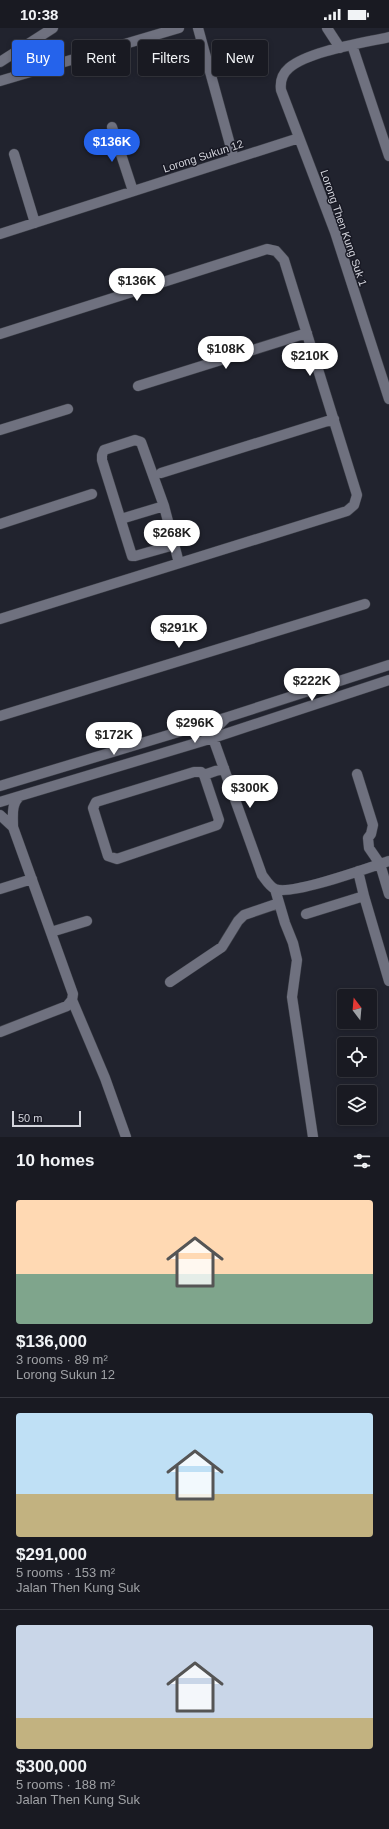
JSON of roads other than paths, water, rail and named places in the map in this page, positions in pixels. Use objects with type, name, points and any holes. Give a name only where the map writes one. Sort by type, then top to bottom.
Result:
[{"type":"street","points":[[0,62],[53,28]]},
{"type":"street","points":[[0,81],[179,28]]},
{"type":"street","points":[[198,28],[234,159]]},
{"type":"street","points":[[327,28],[340,48],[389,36]]},
{"type":"street","points":[[352,45],[389,156]]},
{"type":"street","name":"Lorong Then Kung Suk 1","points":[[340,48],[305,58],[289,68],[280,83],[281,90],[335,232],[389,399]]},
{"type":"street","points":[[112,127],[133,191]]},
{"type":"street","name":"Lorong Sukun 12","points":[[0,234],[299,138]]},
{"type":"street","points":[[14,154],[35,223]]},
{"type":"street","points":[[0,334],[267,249],[276,251],[282,256],[357,495],[356,500],[350,509],[0,619]]},
{"type":"street","points":[[138,386],[307,333]]},
{"type":"street","points":[[0,430],[68,409]]},
{"type":"street","points":[[162,473],[334,419]]},
{"type":"street","points":[[174,545],[132,556],[102,455],[104,450],[135,440],[140,441],[142,444],[164,506],[179,563]]},
{"type":"street","points":[[0,524],[92,494]]},
{"type":"street","points":[[121,519],[164,506]]},
{"type":"street","points":[[0,716],[365,604]]},
{"type":"street","points":[[0,786],[228,717],[389,665]]},
{"type":"street","points":[[0,802],[213,738],[389,680]]},
{"type":"street","points":[[228,717],[216,728],[213,738],[262,875],[268,883],[275,888],[293,890],[384,863]]},
{"type":"street","points":[[181,731],[213,738]]},
{"type":"street","points":[[204,775],[224,768]]},
{"type":"street","points":[[194,772],[201,772],[204,775],[219,820],[217,825],[117,859],[108,856],[94,808],[96,802],[194,772]]},
{"type":"street","points":[[357,774],[373,826],[371,834],[368,838],[369,848],[384,863],[389,894]]},
{"type":"street","points":[[0,794],[18,796]]},
{"type":"street","points":[[0,1032],[67,1006],[72,1000],[73,994],[13,827],[12,813],[18,796]]},
{"type":"street","points":[[0,816],[13,827]]},
{"type":"street","points":[[358,871],[389,981]]},
{"type":"street","points":[[0,890],[32,879]]},
{"type":"street","points":[[275,888],[293,943],[296,960],[292,997],[313,1137]]},
{"type":"street","points":[[306,914],[364,896]]},
{"type":"street","points":[[170,982],[222,947],[238,921],[244,915],[279,903]]},
{"type":"street","points":[[51,932],[87,921]]},
{"type":"street","points":[[72,1000],[105,1078],[126,1137]]}]
